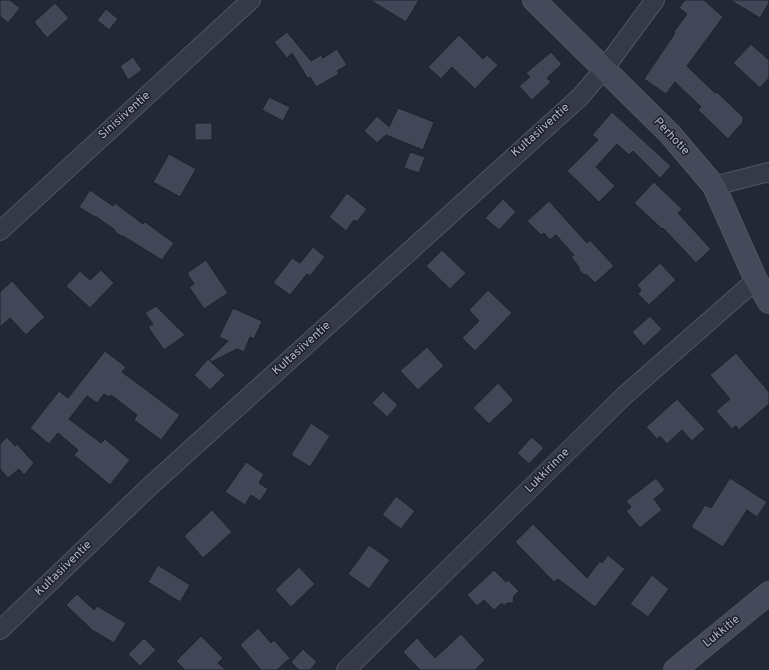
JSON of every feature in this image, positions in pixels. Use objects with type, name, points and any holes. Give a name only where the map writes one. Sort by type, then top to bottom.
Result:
[{"type":"street","name":"Sinisiiventie","points":[[0,231],[251,0]]},
{"type":"street","name":"Perhotie","points":[[534,0],[670,134],[714,186],[756,280],[769,302]]},
{"type":"street","name":"Kultasiiventie","points":[[0,630],[148,488],[580,97],[604,69],[655,0]]},
{"type":"street","points":[[714,186],[769,172]]},
{"type":"street","name":"Lukkirinne","points":[[346,670],[625,395],[756,280]]},
{"type":"street","name":"Lukkitie","points":[[675,670],[769,593]]},
{"type":"building","points":[[0,0],[10,0],[20,8],[8,23],[0,16]]},
{"type":"building","points":[[370,0],[419,0],[406,22]]},
{"type":"building","points":[[685,0],[704,0],[723,17],[687,66],[743,117],[743,122],[728,139],[698,110],[701,107],[675,82],[666,94],[644,79],[687,14],[679,8]]},
{"type":"building","points":[[730,0],[769,0],[769,3],[760,18]]},
{"type":"building","points":[[55,3],[69,18],[47,38],[34,22]]},
{"type":"building","points":[[106,9],[118,19],[109,30],[97,20]]},
{"type":"building","points":[[287,32],[311,61],[321,55],[323,58],[337,49],[347,65],[337,71],[339,74],[316,87],[310,77],[308,79],[292,53],[287,58],[274,42]]},
{"type":"building","points":[[459,35],[483,59],[487,55],[498,65],[475,89],[452,67],[441,79],[428,67]]},
{"type":"building","points":[[751,44],[769,60],[769,78],[760,88],[733,63]]},
{"type":"building","points":[[551,52],[562,64],[547,78],[551,82],[532,100],[519,86],[530,77],[526,73]]},
{"type":"building","points":[[133,57],[142,70],[128,80],[120,66]]},
{"type":"building","points":[[269,97],[290,107],[283,121],[262,110]]},
{"type":"building","points":[[398,108],[434,122],[423,150],[386,135],[377,143],[364,131],[377,116],[389,127]]},
{"type":"building","points":[[612,112],[671,166],[660,178],[633,151],[629,155],[617,144],[596,167],[615,186],[599,202],[567,171],[598,140],[592,135]]},
{"type":"building","points":[[195,123],[212,123],[212,140],[195,140]]},
{"type":"building","points":[[410,152],[425,157],[419,173],[404,168]]},
{"type":"building","points":[[169,154],[196,169],[180,197],[153,182]]},
{"type":"building","points":[[654,182],[682,209],[678,213],[711,249],[696,263],[663,228],[662,229],[634,203]]},
{"type":"building","points":[[90,190],[113,206],[115,203],[143,224],[145,222],[174,243],[162,260],[121,236],[95,216],[79,207]]},
{"type":"building","points":[[347,193],[367,209],[357,222],[354,220],[346,231],[329,217]]},
{"type":"building","points":[[503,199],[516,212],[499,230],[485,218]]},
{"type":"building","points":[[549,201],[587,243],[590,240],[614,266],[595,283],[579,270],[579,267],[571,257],[574,255],[556,235],[550,240],[544,233],[541,235],[527,221]]},
{"type":"building","points":[[313,247],[325,257],[310,276],[307,274],[290,295],[273,283],[292,258],[300,263]]},
{"type":"building","points":[[442,250],[466,273],[450,289],[426,266]]},
{"type":"building","points":[[206,260],[228,293],[204,309],[189,287],[194,284],[187,273]]},
{"type":"building","points":[[660,263],[676,280],[649,305],[638,294],[641,290],[637,285]]},
{"type":"building","points":[[101,270],[114,283],[90,308],[66,286],[80,271],[90,280]]},
{"type":"building","points":[[12,281],[45,317],[26,335],[10,318],[0,327],[0,292]]},
{"type":"building","points":[[488,290],[512,313],[475,351],[462,338],[479,321],[469,310]]},
{"type":"building","points":[[156,306],[185,335],[164,350],[148,327],[153,324],[145,313]]},
{"type":"building","points":[[233,308],[262,321],[254,339],[250,337],[244,352],[237,349],[211,362],[225,375],[210,390],[194,375],[208,359],[209,360],[228,341],[219,337]]},
{"type":"building","points":[[650,316],[662,329],[644,346],[632,332]]},
{"type":"building","points":[[427,347],[444,366],[418,390],[400,371]]},
{"type":"building","points":[[105,351],[126,367],[122,372],[180,415],[161,440],[134,420],[137,415],[111,395],[109,397],[104,394],[97,403],[87,396],[69,419],[101,443],[105,439],[130,460],[110,485],[74,455],[78,450],[58,433],[49,444],[30,428],[59,391],[68,398]]},
{"type":"building","points":[[736,353],[769,392],[769,404],[739,430],[736,426],[732,429],[716,411],[730,399],[710,375]]},
{"type":"building","points":[[498,383],[514,400],[489,424],[473,408]]},
{"type":"building","points":[[383,391],[398,405],[387,417],[372,403]]},
{"type":"building","points":[[677,399],[705,429],[692,441],[682,430],[667,444],[660,436],[657,439],[646,427]]},
{"type":"building","points":[[311,423],[330,436],[310,467],[291,455]]},
{"type":"building","points":[[7,437],[15,446],[17,444],[34,463],[24,475],[19,469],[8,478],[0,469],[0,444]]},
{"type":"building","points":[[532,437],[544,448],[529,464],[517,453]]},
{"type":"building","points":[[246,462],[264,474],[259,483],[268,489],[260,501],[251,495],[245,505],[225,492]]},
{"type":"building","points":[[656,478],[665,490],[654,499],[662,510],[640,528],[626,511],[631,507],[626,501]]},
{"type":"building","points":[[730,478],[767,502],[757,517],[747,510],[723,547],[691,527],[705,505],[711,508]]},
{"type":"building","points":[[396,496],[415,511],[401,529],[382,515]]},
{"type":"building","points":[[212,510],[232,532],[203,558],[184,536]]},
{"type":"building","points":[[533,524],[587,578],[600,561],[602,563],[608,555],[625,569],[595,607],[558,579],[554,582],[515,542]]},
{"type":"building","points":[[369,545],[390,560],[369,589],[348,574]]},
{"type":"building","points":[[158,565],[190,585],[180,602],[148,582]]},
{"type":"building","points":[[299,567],[315,584],[291,607],[275,590]]},
{"type":"building","points":[[494,570],[506,582],[508,580],[519,591],[514,596],[513,603],[507,603],[504,606],[502,603],[494,610],[484,600],[477,606],[467,595]]},
{"type":"building","points":[[652,575],[669,589],[648,617],[630,604]]},
{"type":"building","points":[[77,594],[94,610],[97,606],[126,623],[114,643],[92,630],[66,605]]},
{"type":"building","points":[[258,628],[271,643],[274,640],[290,658],[277,670],[261,670],[240,645]]},
{"type":"building","points":[[461,634],[485,660],[475,670],[420,670],[403,652],[417,638],[435,658]]},
{"type":"building","points":[[201,636],[223,658],[218,663],[226,670],[185,670],[176,661]]},
{"type":"building","points":[[144,638],[156,650],[140,666],[128,654]]},
{"type":"building","points":[[303,649],[317,662],[310,670],[299,670],[291,662]]}]
